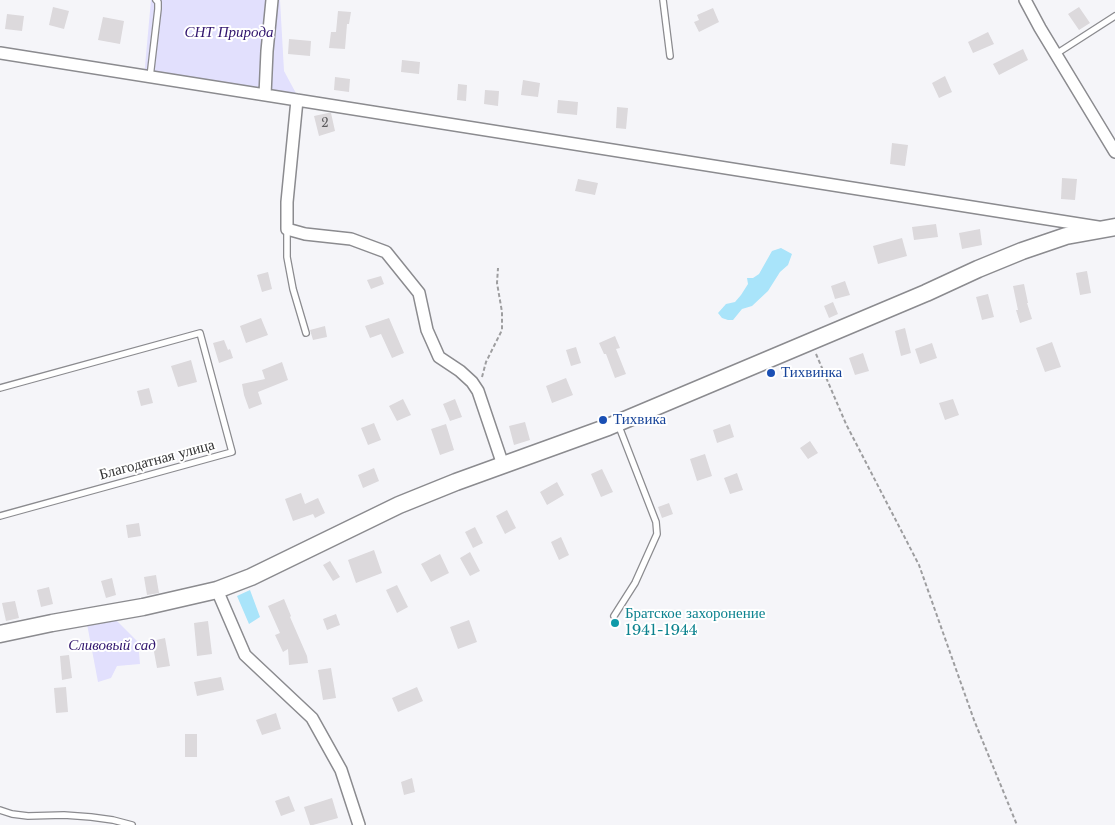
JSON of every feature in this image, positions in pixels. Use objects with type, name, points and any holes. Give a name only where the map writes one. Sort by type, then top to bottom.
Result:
[{"type":"street","points":[[265,95],[272,0]]},
{"type":"street","points":[[1025,0],[1115,152]]},
{"type":"street","points":[[0,53],[1111,227]]},
{"type":"street","points":[[298,100],[287,202],[287,229],[305,234],[351,239],[386,252],[419,293],[428,330],[439,357],[460,371],[472,382],[478,391],[504,466]]},
{"type":"street","points":[[0,634],[143,607],[217,590],[251,577],[399,505],[456,482],[618,423],[1022,251],[1066,236],[1111,227]]},
{"type":"street","points":[[217,590],[245,655],[312,718],[341,770],[359,825]]},
{"type":"lane","points":[[150,77],[158,9],[158,2],[156,0]]},
{"type":"lane","points":[[663,0],[670,56]]},
{"type":"lane","points":[[1056,54],[1115,16]]},
{"type":"lane","points":[[287,229],[287,257],[292,289],[306,333]]},
{"type":"lane","name":"Благодатная улица","points":[[0,388],[200,333],[232,452],[0,516]]},
{"type":"lane","points":[[614,616],[635,583],[657,534],[656,522],[618,423]]},
{"type":"lane","points":[[0,810],[28,816],[91,816],[132,825]]},
{"type":"path","points":[[478,391],[486,362],[502,330],[502,312],[497,283],[498,268]]},
{"type":"path","points":[[811,342],[846,424],[919,565],[974,720],[1017,825]]},
{"type":"green space","name":"СНТ Природа","points":[[151,0],[280,0],[284,71],[304,108],[144,77]]},
{"type":"green space","name":"Сливовый сад","points":[[116,620],[138,642],[140,664],[117,666],[111,678],[98,682],[87,624]]},
{"type":"shaded area","points":[[781,248],[792,254],[788,265],[780,272],[768,291],[752,306],[742,309],[733,320],[722,318],[718,313],[726,304],[735,302],[741,295],[748,284],[747,278],[753,278],[759,274],[772,251]]},
{"type":"shaded area","points":[[250,590],[260,617],[249,624],[237,596]]},
{"type":"building","points":[[53,7],[69,11],[64,29],[49,25]]},
{"type":"building","points":[[1079,7],[1090,23],[1079,30],[1068,14]]},
{"type":"building","points":[[713,8],[719,22],[699,32],[694,22],[699,20],[697,15]]},
{"type":"building","points":[[338,11],[351,12],[349,24],[347,24],[345,49],[329,48],[331,32],[336,32]]},
{"type":"building","points":[[7,14],[24,16],[22,31],[5,29]]},
{"type":"building","points":[[103,17],[124,21],[120,44],[98,40]]},
{"type":"building","points":[[988,32],[994,44],[973,53],[968,42]]},
{"type":"building","points":[[289,39],[311,41],[310,56],[288,54]]},
{"type":"building","points":[[1023,49],[1028,60],[999,75],[993,64]]},
{"type":"building","points":[[402,60],[420,62],[419,74],[401,72]]},
{"type":"building","points":[[945,76],[952,92],[939,98],[932,83]]},
{"type":"building","points":[[335,77],[350,79],[349,92],[334,90]]},
{"type":"building","points":[[523,80],[540,83],[538,97],[521,95]]},
{"type":"building","points":[[458,84],[467,85],[466,101],[457,100]]},
{"type":"building","points":[[485,90],[499,91],[498,106],[484,104]]},
{"type":"building","points":[[558,100],[578,102],[577,115],[557,113]]},
{"type":"building","points":[[617,107],[628,108],[626,129],[616,128]]},
{"type":"building","points":[[331,113],[335,131],[319,136],[314,116]]},
{"type":"building","points":[[892,143],[908,145],[905,166],[890,164]]},
{"type":"building","points":[[1062,178],[1077,179],[1075,200],[1061,199]]},
{"type":"building","points":[[578,179],[598,183],[595,195],[575,191]]},
{"type":"building","points":[[936,224],[938,237],[914,240],[912,227]]},
{"type":"building","points":[[980,229],[982,245],[962,249],[959,233]]},
{"type":"building","points":[[902,238],[907,256],[878,264],[873,246]]},
{"type":"building","points":[[1087,271],[1091,293],[1080,295],[1076,273]]},
{"type":"building","points":[[268,272],[272,289],[262,292],[257,275]]},
{"type":"building","points":[[381,276],[384,284],[371,289],[367,280]]},
{"type":"building","points":[[845,281],[850,295],[835,299],[831,286]]},
{"type":"building","points":[[1024,284],[1032,319],[1020,323],[1016,310],[1018,310],[1013,286]]},
{"type":"building","points":[[988,294],[994,317],[982,320],[976,297]]},
{"type":"building","points":[[833,302],[838,314],[829,318],[824,306]]},
{"type":"building","points":[[261,318],[268,335],[246,343],[240,326]]},
{"type":"building","points":[[389,318],[404,353],[392,358],[381,334],[370,338],[365,326]]},
{"type":"building","points":[[325,326],[327,337],[313,340],[310,330]]},
{"type":"building","points":[[905,328],[911,353],[901,356],[895,331]]},
{"type":"building","points":[[615,336],[620,348],[616,349],[626,374],[615,378],[606,354],[604,354],[599,343]]},
{"type":"building","points":[[224,340],[233,358],[219,363],[213,343]]},
{"type":"building","points":[[1052,342],[1061,367],[1045,372],[1036,348]]},
{"type":"building","points":[[932,343],[937,358],[920,364],[915,349]]},
{"type":"building","points":[[576,347],[581,363],[571,366],[566,350]]},
{"type":"building","points":[[863,353],[869,371],[855,375],[849,358]]},
{"type":"building","points":[[191,360],[197,382],[178,387],[171,366]]},
{"type":"building","points":[[282,362],[288,380],[258,392],[262,404],[249,409],[242,384],[265,379],[262,370]]},
{"type":"building","points":[[566,378],[573,395],[552,403],[546,386]]},
{"type":"building","points":[[149,388],[153,403],[141,406],[137,391]]},
{"type":"building","points":[[403,399],[411,415],[397,421],[389,406]]},
{"type":"building","points":[[455,399],[462,417],[450,421],[443,404]]},
{"type":"building","points":[[953,399],[959,415],[945,420],[939,403]]},
{"type":"building","points":[[525,422],[530,440],[514,445],[509,426]]},
{"type":"building","points":[[374,423],[381,440],[368,445],[361,428]]},
{"type":"building","points":[[446,424],[454,450],[440,455],[431,429]]},
{"type":"building","points":[[730,424],[734,437],[717,443],[713,430]]},
{"type":"building","points":[[810,441],[818,453],[808,459],[800,448]]},
{"type":"building","points":[[705,454],[712,476],[697,481],[690,459]]},
{"type":"building","points":[[374,468],[379,481],[363,488],[358,475]]},
{"type":"building","points":[[602,469],[613,492],[601,497],[591,474]]},
{"type":"building","points":[[737,473],[743,490],[730,494],[724,478]]},
{"type":"building","points":[[557,482],[564,495],[547,505],[540,492]]},
{"type":"building","points":[[301,493],[305,504],[318,498],[325,513],[315,518],[313,514],[293,521],[285,499]]},
{"type":"building","points":[[669,503],[673,514],[662,518],[658,507]]},
{"type":"building","points":[[507,510],[516,528],[505,534],[496,516]]},
{"type":"building","points":[[139,523],[141,536],[128,538],[126,525]]},
{"type":"building","points":[[475,527],[483,543],[473,548],[465,532]]},
{"type":"building","points":[[561,537],[569,555],[559,560],[551,542]]},
{"type":"building","points":[[374,550],[382,573],[356,583],[348,560]]},
{"type":"building","points":[[470,552],[480,571],[470,576],[460,558]]},
{"type":"building","points":[[440,554],[449,573],[431,582],[421,564]]},
{"type":"building","points":[[330,561],[340,577],[333,581],[323,565]]},
{"type":"building","points":[[156,575],[159,593],[147,595],[144,577]]},
{"type":"building","points":[[112,578],[116,595],[106,598],[101,581]]},
{"type":"building","points":[[397,585],[408,607],[397,613],[386,590]]},
{"type":"building","points":[[49,587],[53,604],[41,607],[37,590]]},
{"type":"building","points":[[284,599],[307,656],[308,663],[289,665],[288,649],[283,652],[275,635],[280,633],[268,606]]},
{"type":"building","points":[[15,601],[19,618],[6,621],[2,603]]},
{"type":"building","points":[[336,614],[340,625],[327,630],[323,619]]},
{"type":"building","points":[[469,620],[477,642],[458,649],[450,627]]},
{"type":"building","points":[[208,621],[212,654],[197,656],[194,623]]},
{"type":"building","points":[[165,638],[170,666],[157,668],[152,641]]},
{"type":"building","points":[[69,655],[72,678],[62,680],[60,656]]},
{"type":"building","points":[[331,668],[336,698],[323,700],[318,670]]},
{"type":"building","points":[[221,677],[224,690],[197,696],[194,682]]},
{"type":"building","points":[[66,687],[68,712],[56,713],[54,688]]},
{"type":"building","points":[[417,687],[423,701],[398,712],[392,698]]},
{"type":"building","points":[[276,713],[281,729],[262,735],[256,720]]},
{"type":"building","points":[[185,734],[197,734],[197,757],[185,757]]},
{"type":"building","points":[[412,778],[415,792],[404,795],[401,782]]},
{"type":"building","points":[[289,796],[295,811],[281,816],[275,801]]},
{"type":"building","points":[[332,798],[338,818],[310,825],[304,807]]},
{"type":"place","name":"Тихвинка","points":[[771,373]]},
{"type":"place","name":"Тихвика","points":[[603,420]]},
{"type":"place","name":"Братское захоронение 1941-1944","points":[[615,623]]}]
